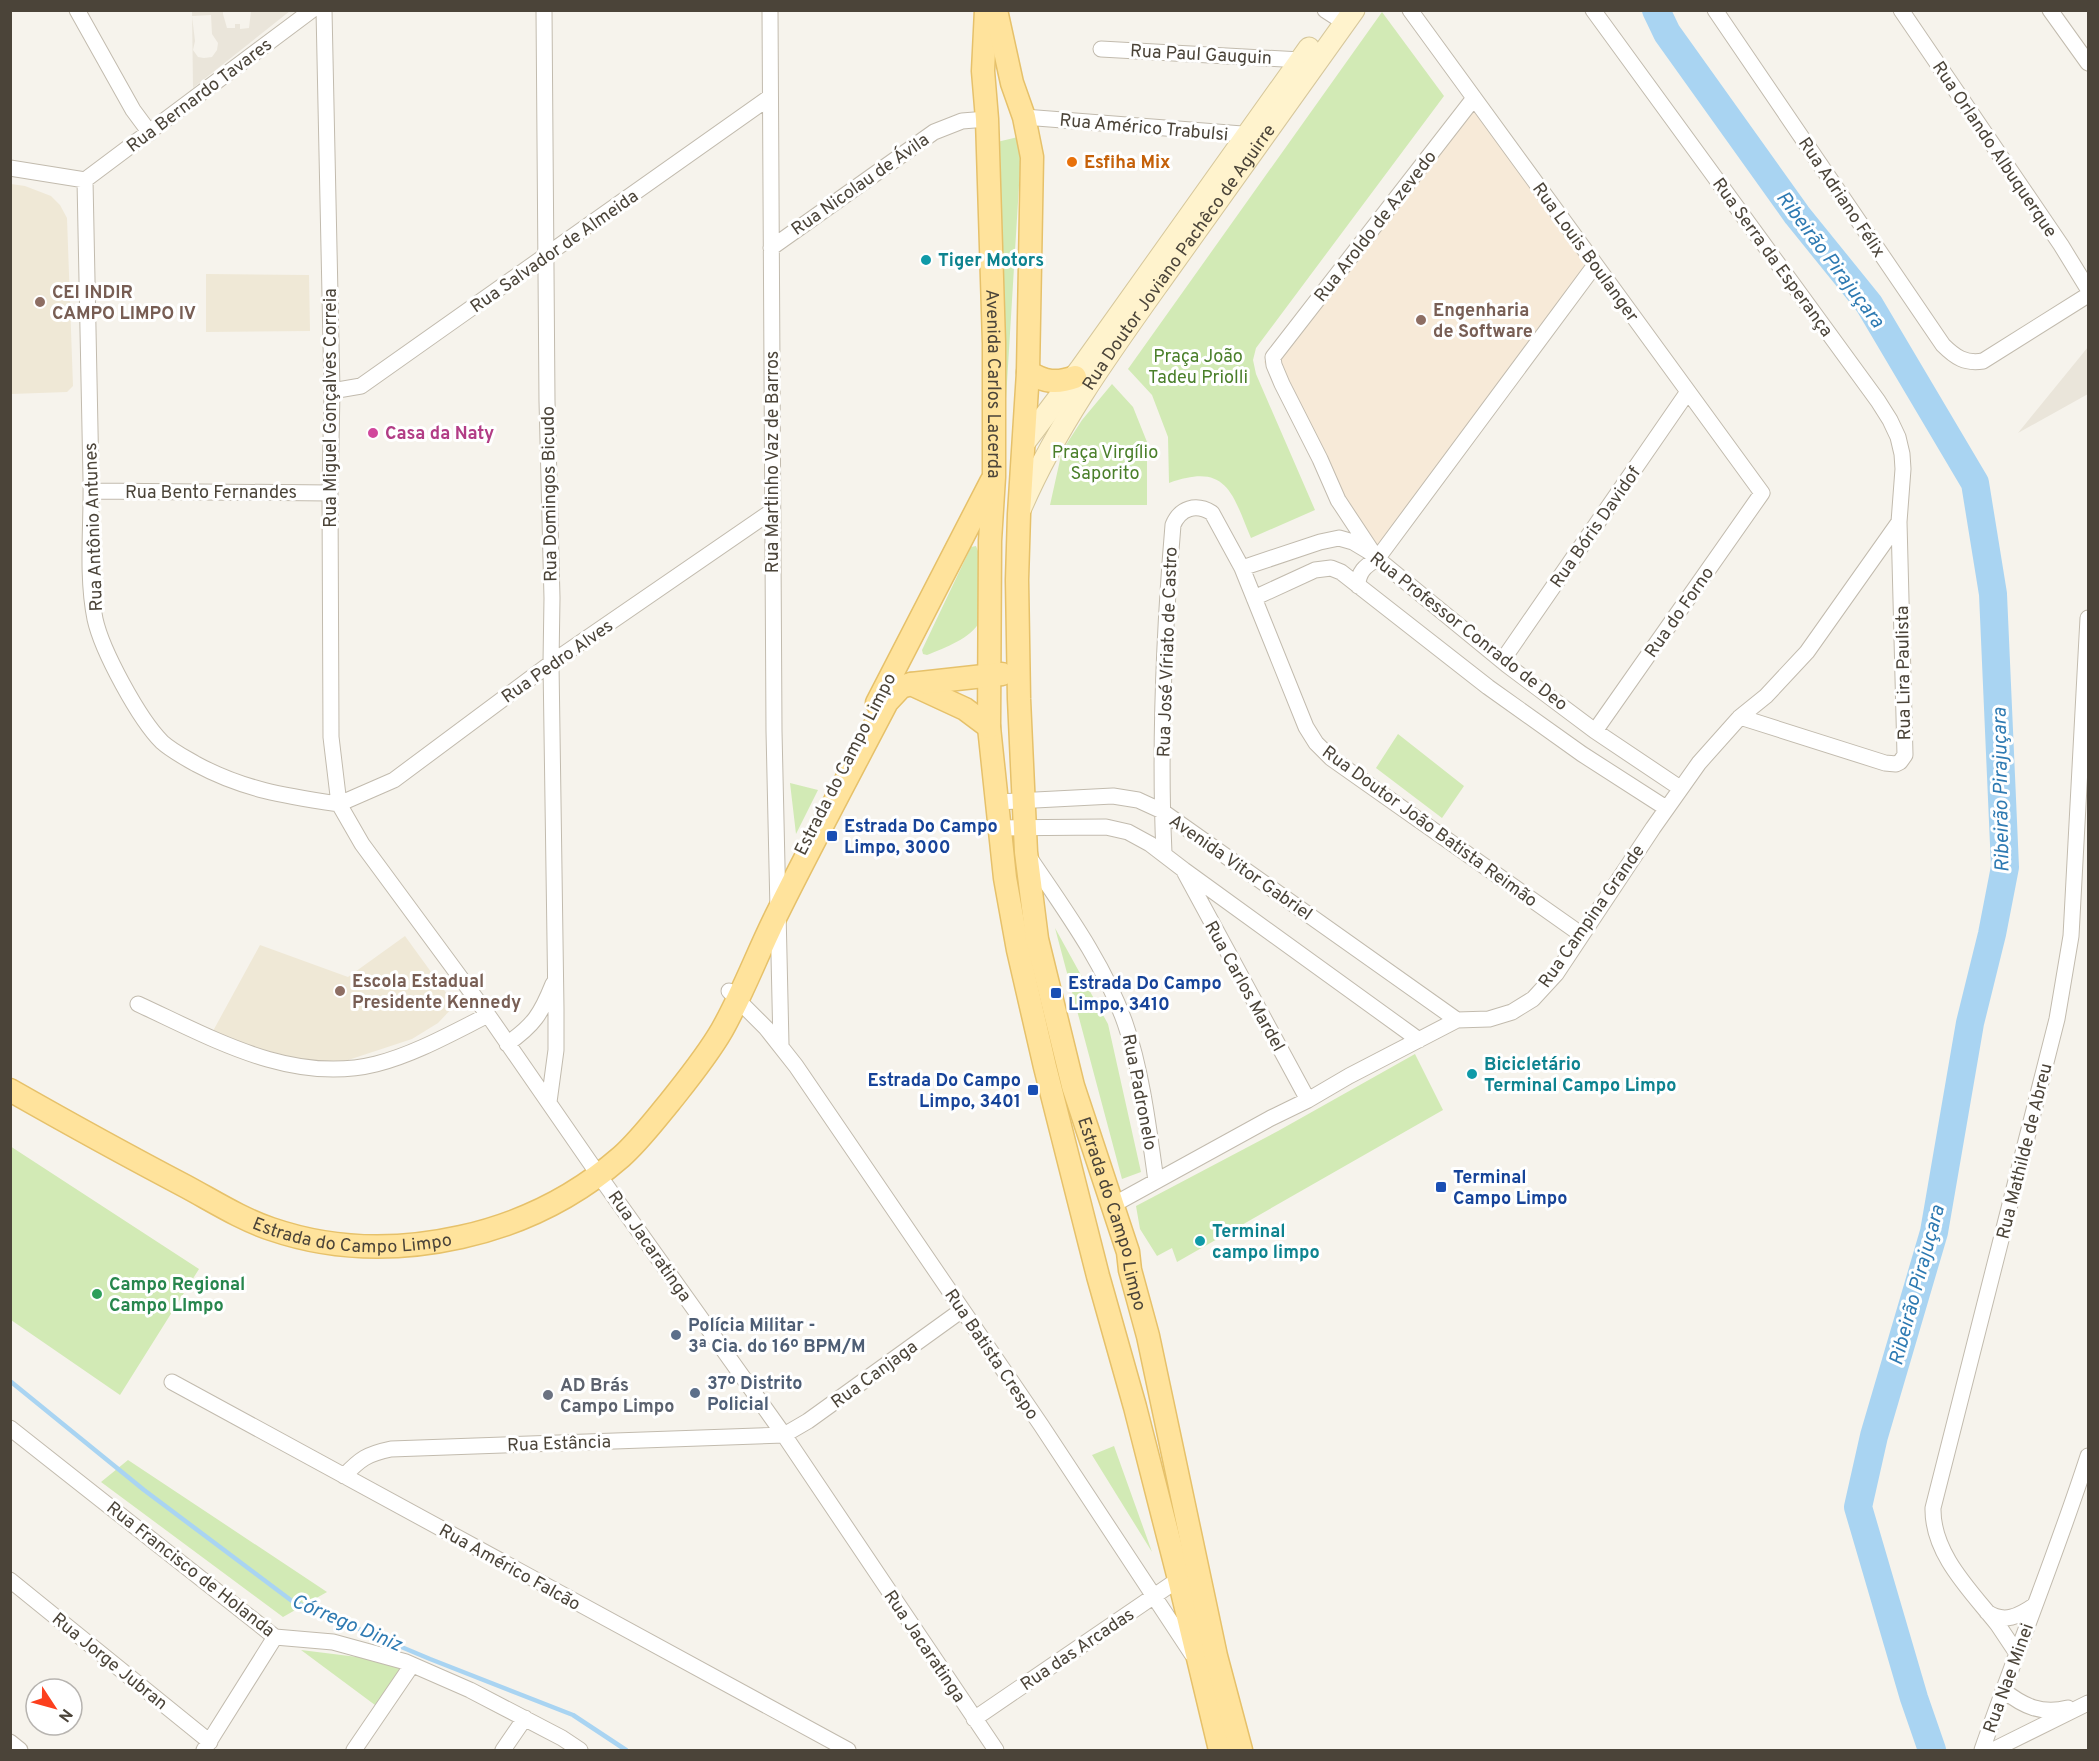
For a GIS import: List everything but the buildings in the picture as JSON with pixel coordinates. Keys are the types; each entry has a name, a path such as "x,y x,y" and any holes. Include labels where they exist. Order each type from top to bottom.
{"main road":[{"name":"Avenida Carlos Lacerda","path":"986,10 983,71 987,115 994,343 994,477 990,541"},
{"name":"Avenida Carlos Lacerda","path":"996,10 1012,83 1022,111 1032,157 1029,372 1018,514"},
{"name":"Rua Doutor Joviano Pachêco de Aguirre","path":"1024,442 1255,135 1301,60 1339,14"},
{"name":"Rua Doutor Joviano Pachêco de Aguirre","path":"1018,514 1048,451 1094,378 1255,135 1339,14"},
{"path":"987,115 1001,99 1012,99 1022,111"},
{"path":"1029,372 1045,381 1056,383 1075,377"},
{"name":"Estrada do Campo Limpo","path":"10,1090 84,1134 229,1210 269,1228 317,1241 354,1246 393,1246 439,1242 489,1231 535,1214 598,1174 622,1156 677,1093 734,995 777,904 957,545 994,477 1024,442"},
{"name":"Estrada do Campo Limpo","path":"1018,514 1018,672 1022,799 1030,895 1037,939 1073,1086 1128,1252 1130,1270 1154,1365 1216,1656 1241,1750"},
{"path":"957,545 990,541 1010,558 1017,579"},
{"name":"Estrada do Campo Limpo","path":"990,541 989,727 1005,879 1018,950 1098,1276 1135,1407 1220,1750"},
{"name":"Estrada do Campo Limpo","path":"777,904 888,702 901,687 1018,672"},
{"path":"911,684 965,709 989,727"},
{"path":"1082,1208 1113,1242 1128,1252"}],"street":[{"path":"77,10 133,110 150,133"},
{"name":"Rua Bernardo Tavares","path":"85,180 312,10"},
{"name":"Rua Miguel Gonçalves Correia","path":"324,10 332,391 331,737 339,804"},
{"name":"Rua Domingos Bicudo","path":"544,10 545,257 552,598 556,1050 549,1102"},
{"name":"Rua Martinho Vaz de Barros","path":"770,10 772,511 777,904"},
{"name":"Rua Louis Boulanger","path":"1410,10 1762,493"},
{"name":"Rua Serra da Esperança","path":"1593,10 1890,420 1898,437 1902,454 1899,522"},
{"name":"Rua Adriano Félix","path":"1715,10 1942,345 1963,360 1973,363 1983,361 2088,295"},
{"name":"Rua Orlando Albuquerque","path":"1901,10 2061,244 2088,289"},
{"path":"2050,10 2088,63"},
{"name":"Rua Paul Gauguin","path":"1101,49 1301,60"},
{"name":"Rua Salvador de Almeida","path":"332,391 361,386 770,98"},
{"name":"Rua Aroldo de Azevedo","path":"1377,559 1338,500 1274,365 1273,357 1474,98"},
{"name":"Rua Américo Trabulsi","path":"1022,111 1255,135"},
{"name":"Rua Nicolau de Ávila","path":"771,248 933,132 987,115"},
{"path":"10,168 85,180"},
{"name":"Rua Antônio Antunes","path":"85,180 91,491 90,577 95,620 110,660 145,722 162,742 175,752 220,777 251,788 339,804"},
{"path":"1358,586 1358,577 1361,572 1377,559 1594,265"},
{"name":"Rua Bóris Davidof","path":"1502,661 1687,393"},
{"name":"Rua Bento Fernandes","path":"91,491 330,493"},
{"name":"Rua do Forno","path":"1596,730 1762,493"},
{"name":"Rua José Víriato de Castro","path":"1164,853 1162,811 1167,596 1173,525 1178,514 1182,510 1199,508 1212,513 1242,567"},
{"name":"Rua Pedro Alves","path":"339,804 394,780 551,663 772,511"},
{"name":"Rua Campina Grande","path":"1111,1206 1457,1020 1489,1019 1512,1012 1533,999 1556,974 1680,788 1717,741 1740,717 1766,696 1807,652 1899,522"},
{"name":"Rua Lira Paulista","path":"1740,717 1885,763 1900,762 1905,754 1899,522"},
{"name":"Rua Professor Conrado de Deo","path":"1242,567 1320,542 1339,538 1353,542 1502,661 1680,788"},
{"name":"Rua Doutor João Batista Reimão","path":"1242,567 1306,727 1316,743 1331,758 1582,935"},
{"name":"Rua Professor Conrado de Deo","path":"1254,598 1315,570 1331,568 1341,572 1488,687 1582,754 1666,808"},
{"name":"Rua Mathilde de Abreu","path":"2016,1652 1959,1576 1943,1550 1934,1528 1933,1508 2057,1019 2071,936 2083,837 2088,618"},
{"name":"Avenida Vitor Gabriel","path":"997,802 1113,796 1138,800 1162,811 1457,1020"},
{"name":"Rua Jacaratinga","path":"339,804 362,844 488,1015 784,1435 996,1750"},
{"name":"Avenida Vitor Gabriel","path":"999,828 1106,827 1128,832 1164,853 1184,870 1419,1040"},
{"name":"Rua Padronelo","path":"1026,852 1097,962 1125,1023 1134,1054 1156,1181"},
{"name":"Rua Carlos Mardel","path":"1184,870 1212,927 1308,1100"},
{"name":"Rua Padronelo","path":"1030,895 1048,898 1065,911"},
{"path":"777,904 781,1045"},
{"name":"Rua Domingos Bicudo","path":"507,1044 534,1023 546,1002 555,978"},
{"name":"Rua Batista Crespo","path":"734,995 781,1045 1200,1665"},
{"path":"138,1004 224,1044 287,1065 331,1070 376,1064 427,1046 488,1015"},
{"name":"Rua Canjaga","path":"784,1435 808,1421 962,1310"},
{"name":"Rua Américo Falcão","path":"172,1382 848,1750"},
{"name":"Rua Francisco de Holanda","path":"10,1428 275,1637 333,1642 412,1665 470,1689 580,1750"},
{"name":"Rua Estância","path":"344,1476 359,1460 372,1453 391,1449 784,1435"},
{"name":"Rua Nae Minei","path":"1982,1750 2016,1652 2066,1524 2088,1456"},
{"name":"Rua das Arcadas","path":"974,1719 1179,1579"},
{"name":"Rua Jorge Jubran","path":"10,1581 207,1746"},
{"name":"Rua Nae Minei","path":"1987,1612 1992,1616 2011,1618 2035,1605"},
{"path":"207,1746 275,1637"},
{"path":"354,1750 412,1665"},
{"path":"2003,1690 2024,1705 2041,1711 2060,1710 2088,1702"},
{"path":"1993,1750 2088,1702"},
{"path":"503,1750 525,1718"},
{"path":"10,1742 20,1750"}],"shaded area":[{"path":"192,11 223,11 227,28 235,28 235,24 240,24 240,29 249,28 251,11 290,11 193,88 192,17 195,41 193,50 198,57 212,57 217,50 218,43 212,34 211,15 192,16"},
{"path":"1474,98 1595,265 1377,559 1264,362"},
{"name":"CEI INDIR CAMPO LIMPO IV","path":"11,184 25,186 51,196 60,205 67,218 73,386 67,392 11,394"},
{"path":"206,274 309,275 310,331 206,332"},
{"path":"2088,347 2088,394 2018,433"},
{"name":"Escola Estadual Presidente Kennedy","path":"405,936 455,1005 438,1023 412,1039 336,1064 262,1052 213,1031 260,945 348,977"}],"green space":[{"name":"Praça João Tadeu Priolli","path":"1382,12 1444,96 1256,348 1253,360 1256,374 1315,510 1251,538 1232,495 1215,479 1204,476 1188,477 1169,483 1168,437 1152,395 1128,369"},
{"path":"1022,136 1006,399 999,405 1002,240 997,142"},
{"name":"Praça Virgílio Saporito","path":"1112,384 1133,407 1147,442 1147,505 1050,505 1062,451 1082,420"},
{"path":"976,546 980,621 971,632 957,642 927,655 923,654 922,650 971,547"},
{"path":"1398,734 1464,786 1442,818 1376,768"},
{"path":"790,783 818,790 796,834"},
{"path":"1055,928 1108,1024 1141,1172 1122,1179"},
{"path":"1415,1054 1443,1110 1177,1262 1172,1248 1157,1256 1140,1229 1136,1206 1278,1131"},
{"name":"Campo Regional Campo LImpo","path":"10,1146 199,1269 120,1395 11,1320"},
{"path":"1114,1446 1152,1552 1092,1455"},
{"path":"128,1460 327,1592 283,1617 101,1482"},
{"path":"301,1650 406,1663 375,1705"}],"waterway":[{"name":"Ribeirão Pirajuçara","path":"1656,10 1667,33 1797,215 1869,304 1975,483 1993,594 2005,867 1992,934 1970,1023 1934,1232 1874,1436 1858,1507 1914,1698 1932,1750"},
{"name":"Córrego Diniz","path":"10,1381 144,1490 292,1601 430,1659 573,1715 626,1750"}],"place":[{"name":"Esfiha Mix","path":"1072,162"},
{"name":"Tiger Motors","path":"926,260"},
{"name":"CEI INDIR CAMPO LIMPO IV","path":"40,302"},
{"name":"Engenharia de Software","path":"1421,320"},
{"name":"Casa da Naty","path":"373,433"},
{"name":"Estrada Do Campo Limpo, 3000","path":"832,836"},
{"name":"Escola Estadual Presidente Kennedy","path":"340,991"},
{"name":"Estrada Do Campo Limpo, 3410","path":"1056,993"},
{"name":"Bicicletário Terminal Campo Limpo","path":"1472,1074"},
{"name":"Estrada Do Campo Limpo, 3401","path":"1033,1090"},
{"name":"Terminal Campo Limpo","path":"1441,1187"},
{"name":"Terminal campo limpo","path":"1200,1241"},
{"name":"Campo Regional Campo LImpo","path":"97,1294"},
{"name":"Polícia Militar - 3ª Cia. do 16º BPM/M","path":"676,1335"},
{"name":"37º Distrito Policial","path":"695,1393"},
{"name":"AD Brás Campo Limpo","path":"548,1395"}]}
